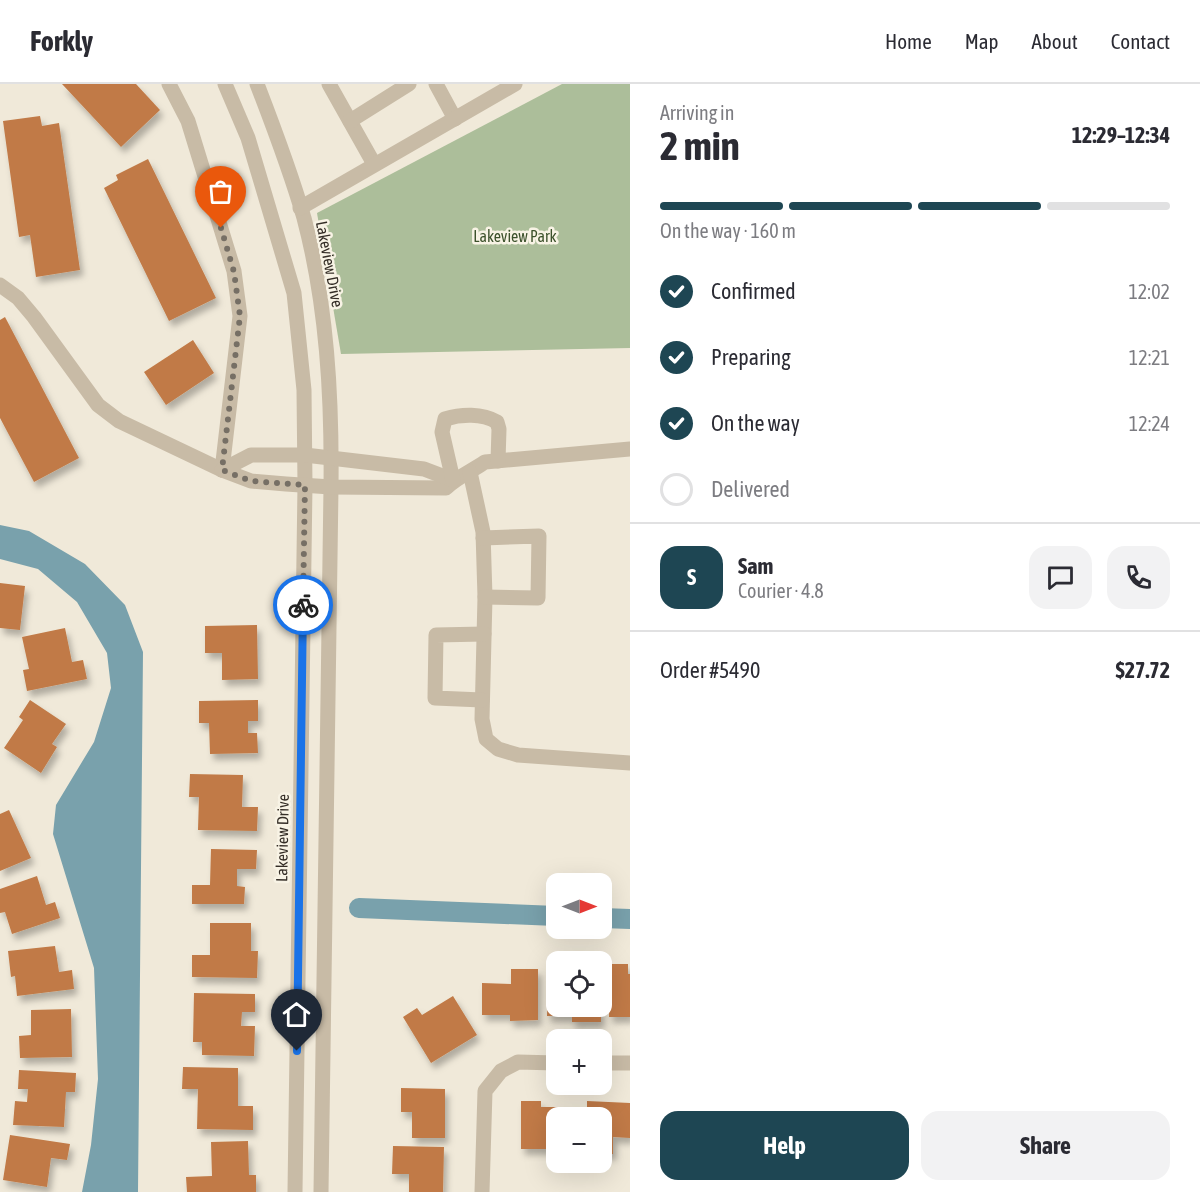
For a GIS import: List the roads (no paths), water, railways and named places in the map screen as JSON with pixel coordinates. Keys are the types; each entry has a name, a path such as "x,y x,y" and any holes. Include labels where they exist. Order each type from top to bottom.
{"street":[{"path":"169,84 188,121 234,272 238,293 240,316 222,470"},
{"name":"Lakeview Drive","path":"225,84 248,138 294,293 304,390 305,485 295,1192"},
{"name":"Lakeview Drive","path":"257,84 300,208 318,289 326,339 331,487 321,1192"},
{"path":"329,84 374,164"},
{"path":"350,121 409,84"},
{"path":"436,84 455,119"},
{"path":"300,208 515,84"},
{"path":"0,285 18,298 34,317 98,405 119,421 222,470 251,481 331,487 446,488 453,480 485,462 630,449"},
{"path":"453,480 441,432 445,420 454,416 487,416 497,422 499,429 498,461"},
{"path":"222,470 251,455 305,455 424,470 453,480"},
{"path":"470,472 483,538 485,597 482,719 486,739 498,749 518,755 630,763"},
{"path":"483,538 539,536 538,598 485,597"},
{"path":"482,700 435,698 436,635 484,634"},
{"path":"482,1192 485,1091 501,1071 518,1062 546,1062"},
{"path":"612,1063 630,1063"}],"water":[{"path":"0,525 29,531 85,564 125,605 143,652 138,1192 82,1192 91,1145 98,1079 94,968 53,834 56,805 94,742 111,688 107,653 77,602 38,569 0,559"}],"waterway":[{"path":"359,908 546,916"},
{"path":"612,918 630,919"}],"park label":[{"name":"Lakeview Park","path":"515,236"}]}
